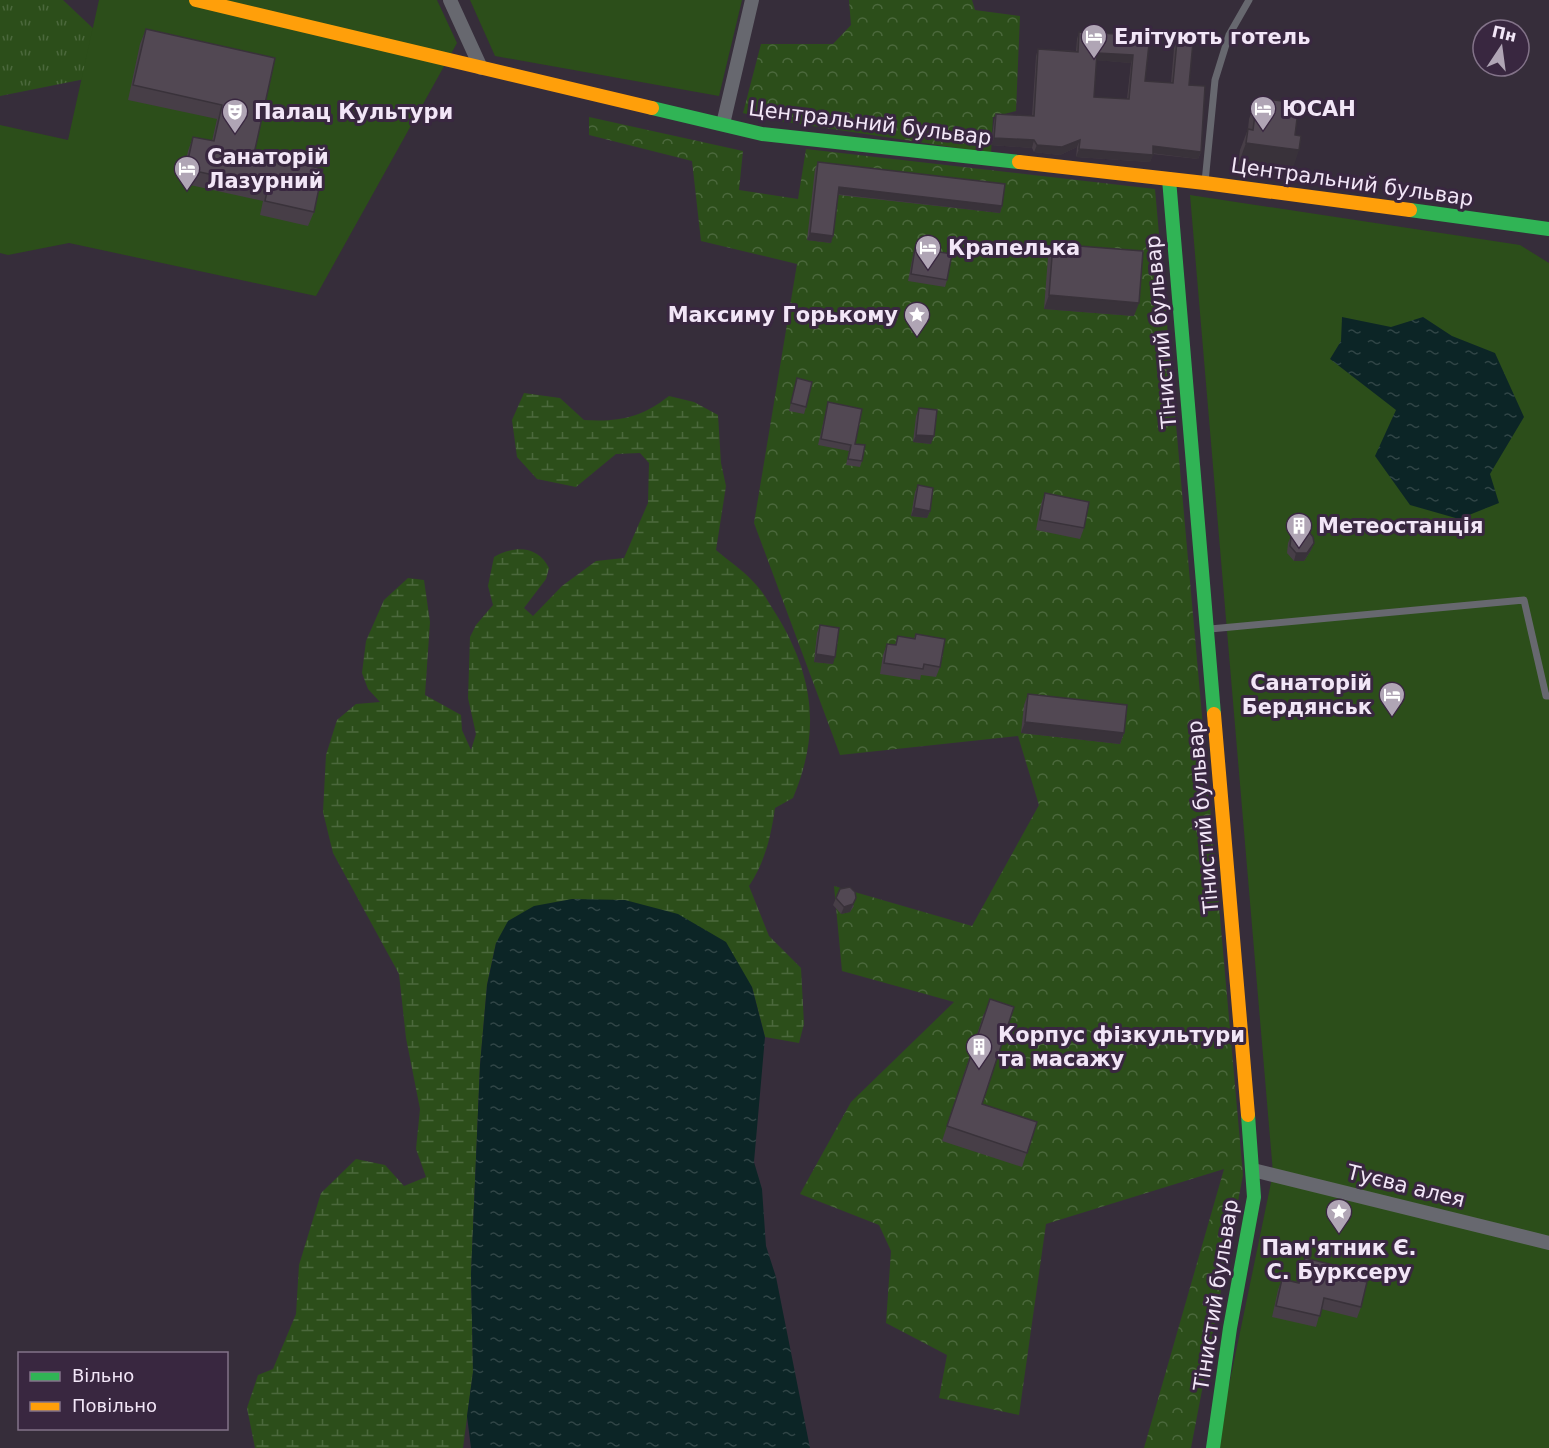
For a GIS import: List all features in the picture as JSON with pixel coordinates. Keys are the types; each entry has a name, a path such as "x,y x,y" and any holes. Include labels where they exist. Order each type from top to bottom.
{"street":[{"name":"Центральний бульвар","path":"196,0 762,134 1205,183 1549,229"},
{"path":"450,0 482,68"},
{"path":"723,124 752,0"},
{"name":"Тінистий бульвар","path":"1169,179 1254,1197 1230,1328 1213,1448"},
{"name":"Туєва алея","path":"1253,1170 1549,1243"}],"lane":[{"path":"1205,183 1215,80 1229,35 1249,0"},
{"path":"1208,629 1524,600 1546,696 1549,696"}],"green space":[{"path":"0,0 63,0 99,34 90,78 0,96"},
{"name":"Санаторій Лазурний","path":"99,0 437,0 457,43 316,296 69,243 8,255 0,253 0,125 68,140"},
{"path":"470,0 742,0 719,96 495,56"},
{"path":"849,0 972,0 975,10 1020,16 1016,111 993,117 991,153 766,119 743,113 761,44 833,44 851,25"},
{"path":"589,117 743,151 739,190 798,199 806,149 1155,189 1243,1175 1191,1448 1144,1448 1224,1169 1046,1224 1019,1415 939,1398 947,1355 886,1323 891,1251 879,1225 800,1194 851,1102 954,1002 842,971 834,886 972,926 1039,805 1018,736 840,755 754,523 797,264 701,241 692,161 589,135"},
{"name":"Санаторій Бердянськ","path":"1190,195 1520,245 1549,263 1549,1448 1216,1448 1273,1173"},
{"path":"524,393 560,398 584,420 629,417 649,409 669,396 694,402 718,415 721,463 726,486 716,550 754,582 776,614 799,659 809,704 808,750 802,773 793,798 775,808 766,848 749,886 769,936 801,968 804,1024 799,1043 765,1037 752,987 496,943 487,985 480,1065 471,1274 473,1372 463,1448 255,1448 247,1408 258,1375 273,1369 296,1314 299,1265 321,1193 356,1159 385,1165 404,1186 426,1177 416,1149 420,1109 406,1038 399,974 333,853 323,812 326,755 337,720 356,704 380,702 368,689 362,673 366,641 384,600 408,578 424,580 430,622 425,695 461,715 462,730 471,750 476,734 468,698 470,637 476,625 493,605 488,586 494,557 518,549 525,550 539,555 549,568 546,579 524,608 533,616 562,586 596,561 624,558 648,503 649,463 640,453 616,454 576,487 537,479 517,457 512,420"}],"water":[{"path":"1342,317 1391,327 1423,317 1452,336 1495,353 1524,417 1490,474 1499,503 1459,519 1410,505 1375,456 1396,410 1330,359 1341,341"},
{"path":"572,899 625,900 678,914 726,942 752,987 765,1037 754,1162 762,1189 766,1246 776,1277 810,1448 471,1448 467,1416 473,1372 471,1274 480,1065 487,985 496,943 508,921 534,906"}],"building":[{"name":"Палац Культури","path":"146,29 275,58 254,154 323,169 314,212 265,201 268,187 186,169 193,137 214,141 222,105 133,85"},
{"path":"1079,32 1117,34 1117,41 1149,44 1145,81 1173,83 1177,41 1193,42 1189,85 1205,86 1201,152 1153,146 1153,155 1079,149 1080,140 1062,147 1037,145 1034,140 994,138 996,114 1034,116 1038,49 1078,52","holes":["1097,53 1133,55 1129,99 1094,97"]},
{"path":"1257,98 1299,103 1295,135 1301,136 1299,150 1246,143 1248,129 1253,130"},
{"path":"818,162 1005,184 1002,206 839,187 833,236 810,233"},
{"path":"1053,244 1143,251 1139,303 1049,295"},
{"path":"915,248 952,254 947,280 911,274"},
{"path":"797,378 812,382 806,407 791,403"},
{"path":"828,402 862,409 855,444 865,445 862,461 848,459 851,445 821,439"},
{"path":"919,408 937,410 934,436 916,435"},
{"path":"918,485 933,488 930,511 914,508"},
{"path":"1045,493 1089,502 1084,528 1040,520"},
{"path":"1299,530 1309,532 1313,537 1314,543 1307,553 1296,553 1290,546 1291,536"},
{"path":"820,625 839,628 835,657 816,654"},
{"path":"916,634 945,639 940,667 924,664 923,669 884,663 887,644 896,645 898,636 915,639"},
{"path":"1028,694 1127,705 1124,733 1025,722"},
{"path":"850,887 855,892 856,898 853,904 844,907 836,898 840,889"},
{"name":"Корпус фізкультури та масажу","path":"990,999 1014,1007 982,1104 1037,1122 1027,1153 947,1126"},
{"path":"1305,1258 1334,1265 1332,1274 1367,1282 1361,1307 1324,1298 1320,1316 1276,1306 1282,1279 1299,1283"}],"traffic: fast":[{"path":"652,108 762,134 1019,162"},
{"path":"1169,179 1214,714"},
{"path":"1410,210 1549,229"},
{"path":"1213,1448 1230,1328 1254,1197 1248,1115"}],"traffic: slow":[{"path":"196,0 652,108"},
{"path":"1019,162 1205,183 1410,210"},
{"path":"1214,714 1248,1115"}],"place":[{"name":"Елітують готель","path":"1094,60"},
{"name":"ЮСАН","path":"1263,132"},
{"name":"Палац Культури","path":"235,135"},
{"name":"Санаторій Лазурний","path":"187,192"},
{"name":"Крапелька","path":"928,271"},
{"name":"Максиму Горькому","path":"917,338"},
{"name":"Метеостанція","path":"1299,549"},
{"name":"Санаторій Бердянськ","path":"1392,718"},
{"name":"Корпус фізкультури та масажу","path":"979,1070"},
{"name":"Пам'ятник Є. С. Бурксеру","path":"1339,1235"}]}
